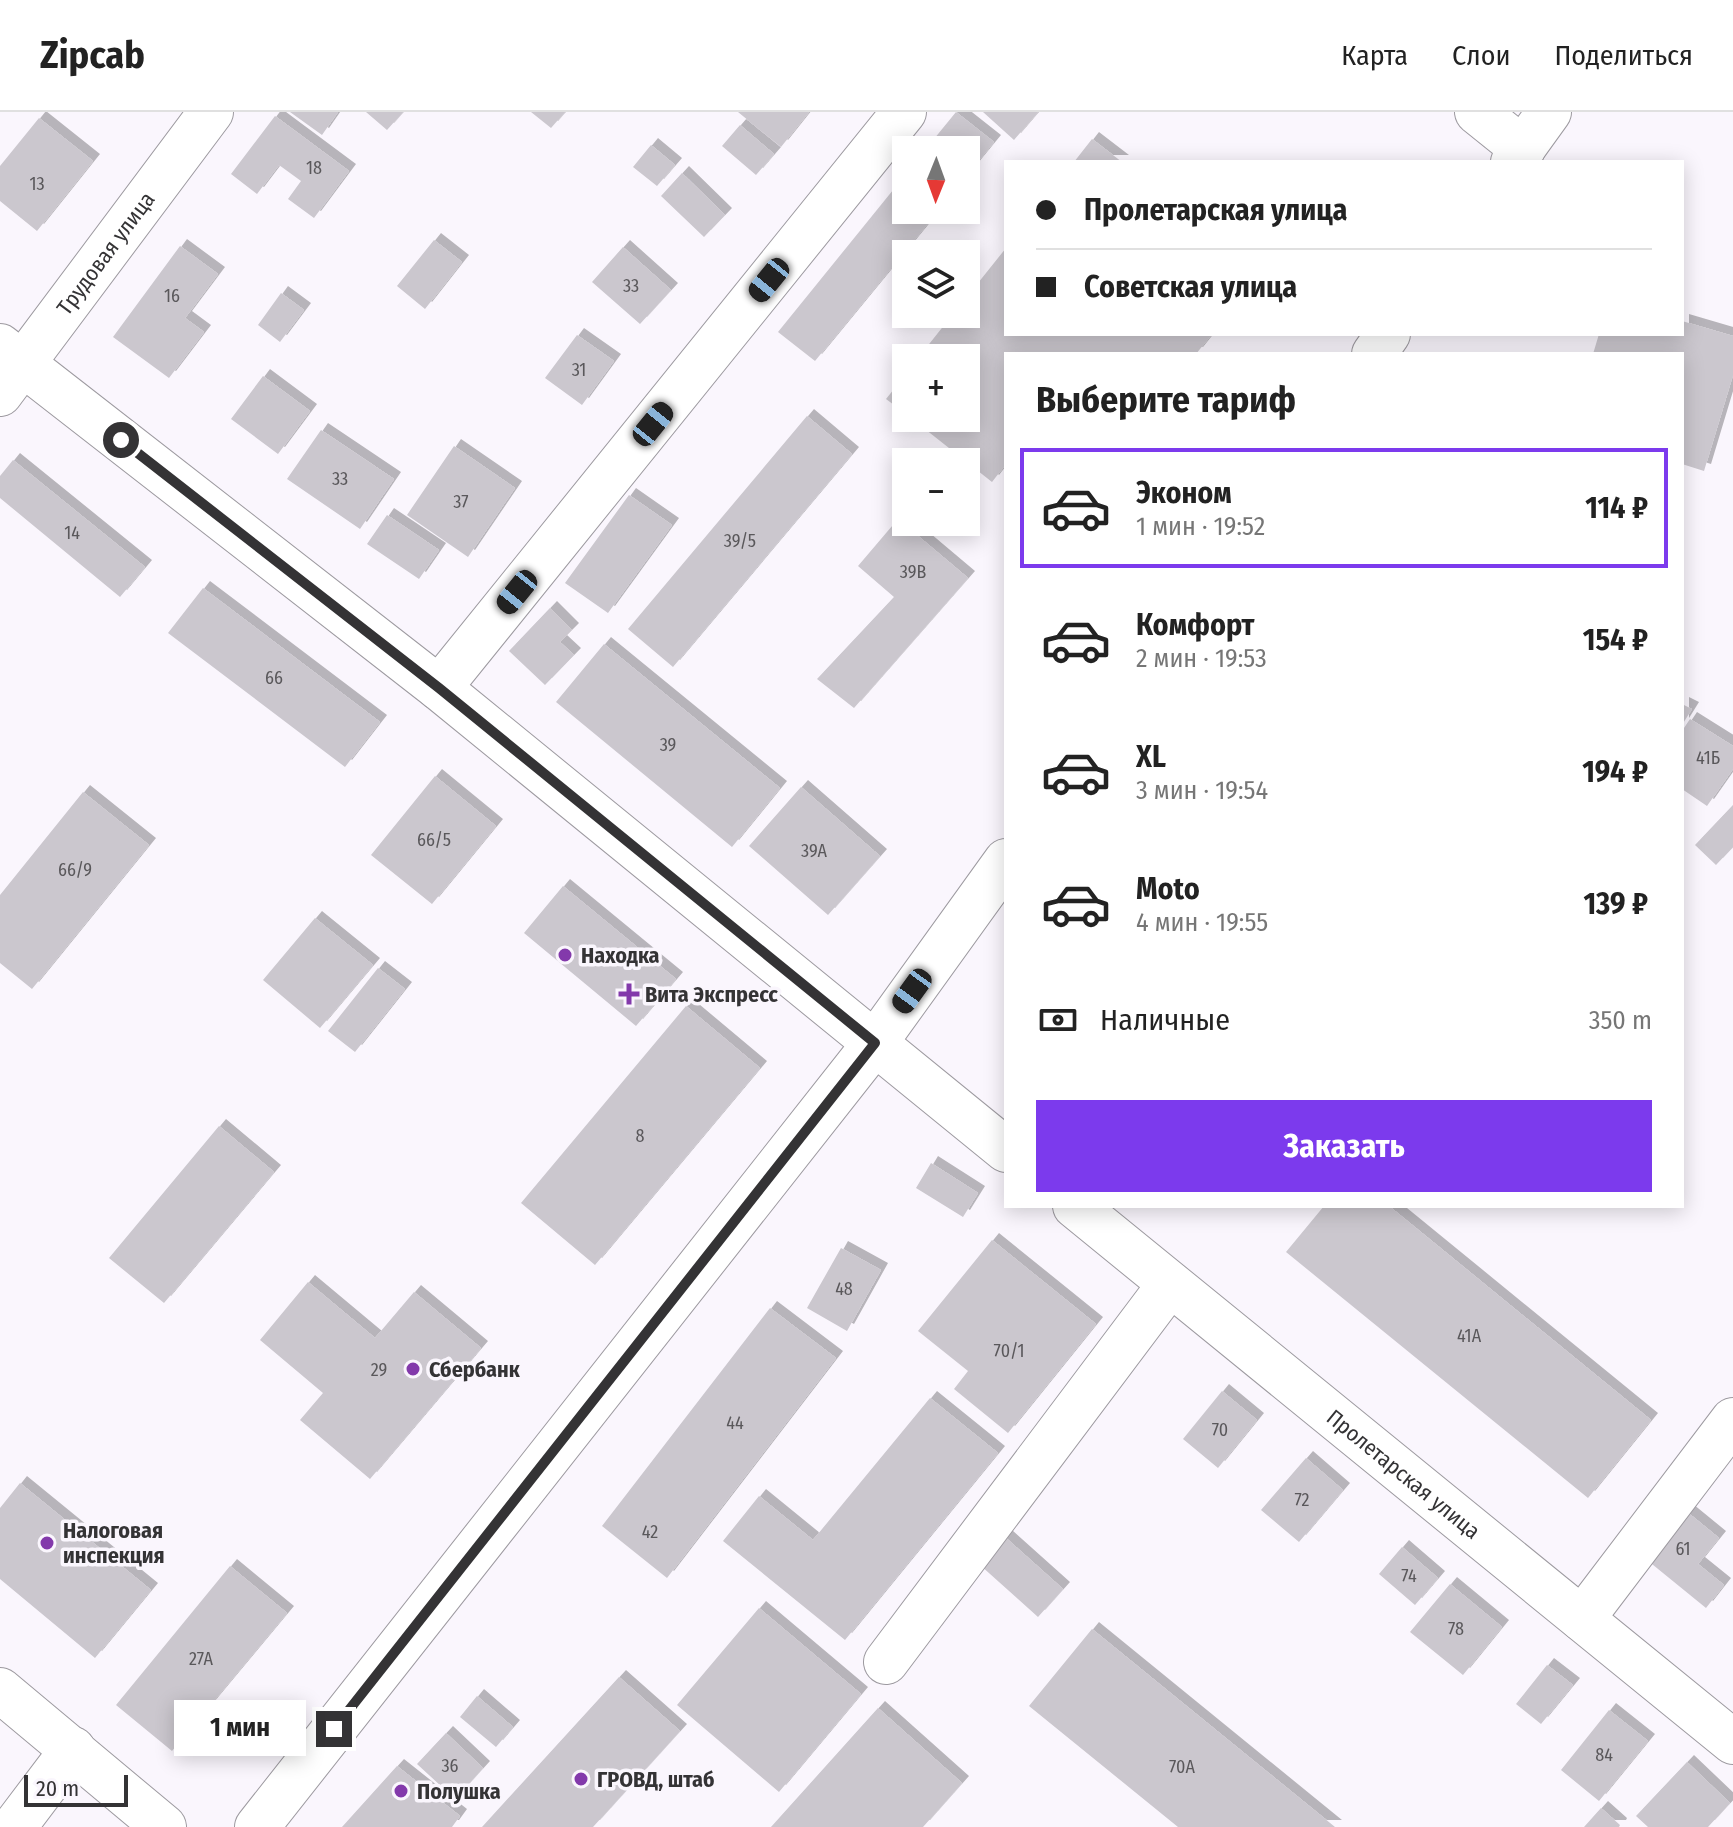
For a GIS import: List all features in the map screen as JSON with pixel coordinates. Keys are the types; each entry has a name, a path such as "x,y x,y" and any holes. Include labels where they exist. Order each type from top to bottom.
{"street":[{"name":"Трудовая улица","path":"8,368 211,112"},
{"path":"439,688 904,112"},
{"path":"1477,112 1518,155 1549,112"},
{"path":"8,368 439,688 1004,1148"},
{"path":"257,1827 875,1043 1004,864"},
{"name":"Пролетарская улица","path":"1077,1208 1733,1742"},
{"path":"886,1662 1170,1284"},
{"path":"1582,1619 1733,1420"},
{"path":"0,1690 164,1827"},
{"path":"14,1827 73,1749"}],"building":[{"path":"290,112 338,112 322,135"},
{"path":"366,112 403,112 387,130"},
{"path":"531,112 565,112 551,128"},
{"path":"738,112 809,112 781,147"},
{"path":"956,112 994,142 980,159 980,136 936,136"},
{"path":"983,112 1038,112 1014,140"},
{"path":"275,116 349,171 314,218 288,199 301,181 279,165 257,194 231,174"},
{"path":"39,118 93,161 37,231 0,201 0,166"},
{"path":"740,125 774,154 756,175 722,146"},
{"path":"1092,139 1119,160 1076,160"},
{"path":"651,145 675,165 657,186 633,167"},
{"path":"682,173 725,215 704,237 661,196"},
{"path":"892,191 892,224 928,224 914,240 892,240 892,267 815,361 778,332"},
{"path":"434,240 462,262 425,309 397,286"},
{"path":"180,246 218,274 185,318 204,332 169,378 113,337"},
{"path":"623,247 671,290 640,324 592,282"},
{"path":"1004,250 1004,336 1210,336 1198,352 1004,352 1004,467 992,482 980,473 980,448 949,448 929,432 980,432 980,344 929,344 942,328 980,328 980,280"},
{"path":"281,293 304,310 280,342 258,325"},
{"path":"1684,322 1733,336 1733,375 1704,471 1684,465 1684,352 1594,352 1598,336 1684,336"},
{"path":"577,335 614,361 582,405 545,378"},
{"path":"263,376 310,411 278,454 231,419"},
{"path":"807,416 852,454 673,667 628,629"},
{"path":"321,430 394,479 360,529 287,479"},
{"path":"454,446 515,488 468,557 407,515"},
{"path":"13,460 145,567 120,597 0,498 0,476"},
{"path":"629,495 672,525 608,613 565,583"},
{"path":"387,515 439,550 419,579 367,544"},
{"path":"892,526 892,536 918,536 968,578 854,708 817,679 894,597 858,566"},
{"path":"203,588 380,722 345,767 168,633"},
{"path":"550,608 572,630 560,642 574,655 545,685 509,651"},
{"path":"604,644 780,788 732,847 556,702"},
{"path":"1684,705 1692,709 1684,722"},
{"path":"1690,719 1733,746 1733,769 1707,806 1684,790 1684,728"},
{"path":"435,776 496,826 432,904 371,855"},
{"path":"801,787 880,856 828,915 749,846"},
{"path":"83,792 149,845 32,989 0,963 0,895"},
{"path":"1733,805 1733,847 1716,865 1695,845"},
{"path":"563,886 676,979 636,1026 524,933"},
{"path":"315,918 373,965 320,1028 263,980"},
{"path":"378,968 405,989 355,1052 328,1031"},
{"path":"686,1006 760,1068 595,1265 521,1203"},
{"path":"219,1126 274,1172 164,1303 109,1258"},
{"path":"931,1163 978,1193 963,1217 916,1188"},
{"path":"1322,1208 1391,1208 1651,1420 1588,1498 1286,1252"},
{"path":"992,1240 1096,1324 1008,1433 954,1389 968,1371 918,1331"},
{"path":"841,1248 881,1270 847,1331 807,1308"},
{"path":"308,1282 375,1338 414,1292 481,1348 370,1479 300,1420 323,1393 260,1340"},
{"path":"770,1308 836,1358 667,1578 602,1526"},
{"path":"1222,1391 1257,1420 1218,1468 1183,1439"},
{"path":"930,1398 998,1453 845,1640 723,1541 759,1496 813,1540"},
{"path":"1306,1458 1343,1490 1299,1542 1261,1510"},
{"name":"Налоговая инспекция","path":"20,1483 151,1590 95,1658 0,1579 0,1508"},
{"path":"1686,1511 1719,1538 1698,1564 1724,1585 1706,1608 1647,1560"},
{"path":"1005,1537 1063,1589 1038,1617 980,1565"},
{"path":"1402,1547 1438,1578 1415,1605 1379,1574"},
{"path":"230,1566 287,1613 172,1751 116,1705"},
{"path":"1450,1584 1502,1627 1463,1675 1410,1632"},
{"path":"759,1608 861,1694 779,1792 677,1705"},
{"path":"1092,1629 1335,1827 1178,1827 1029,1706"},
{"path":"1547,1665 1573,1685 1541,1724 1516,1704"},
{"name":"ГРОВД, штаб","path":"619,1677 680,1731 593,1827 482,1827"},
{"path":"477,1696 513,1727 496,1747 460,1717"},
{"path":"878,1708 962,1783 923,1827 771,1827"},
{"path":"1609,1710 1648,1741 1599,1801 1561,1770"},
{"path":"446,1733 483,1768 455,1799 417,1764"},
{"path":"1687,1762 1730,1803 1708,1827 1648,1827 1636,1816"},
{"name":"Полушка","path":"397,1766 460,1816 452,1827 342,1827"},
{"path":"1601,1808 1620,1825 1619,1827 1584,1827"}],"place":[{"name":"Находка","path":"565,955"},
{"name":"Вита Экспресс","path":"629,994"},
{"name":"Сбербанк","path":"413,1369"},
{"name":"Налоговая инспекция","path":"47,1543"},
{"name":"ГРОВД, штаб","path":"581,1779"},
{"name":"Полушка","path":"401,1791"}],"route":[{"path":"121,440 439,688 875,1043 334,1729"}]}
